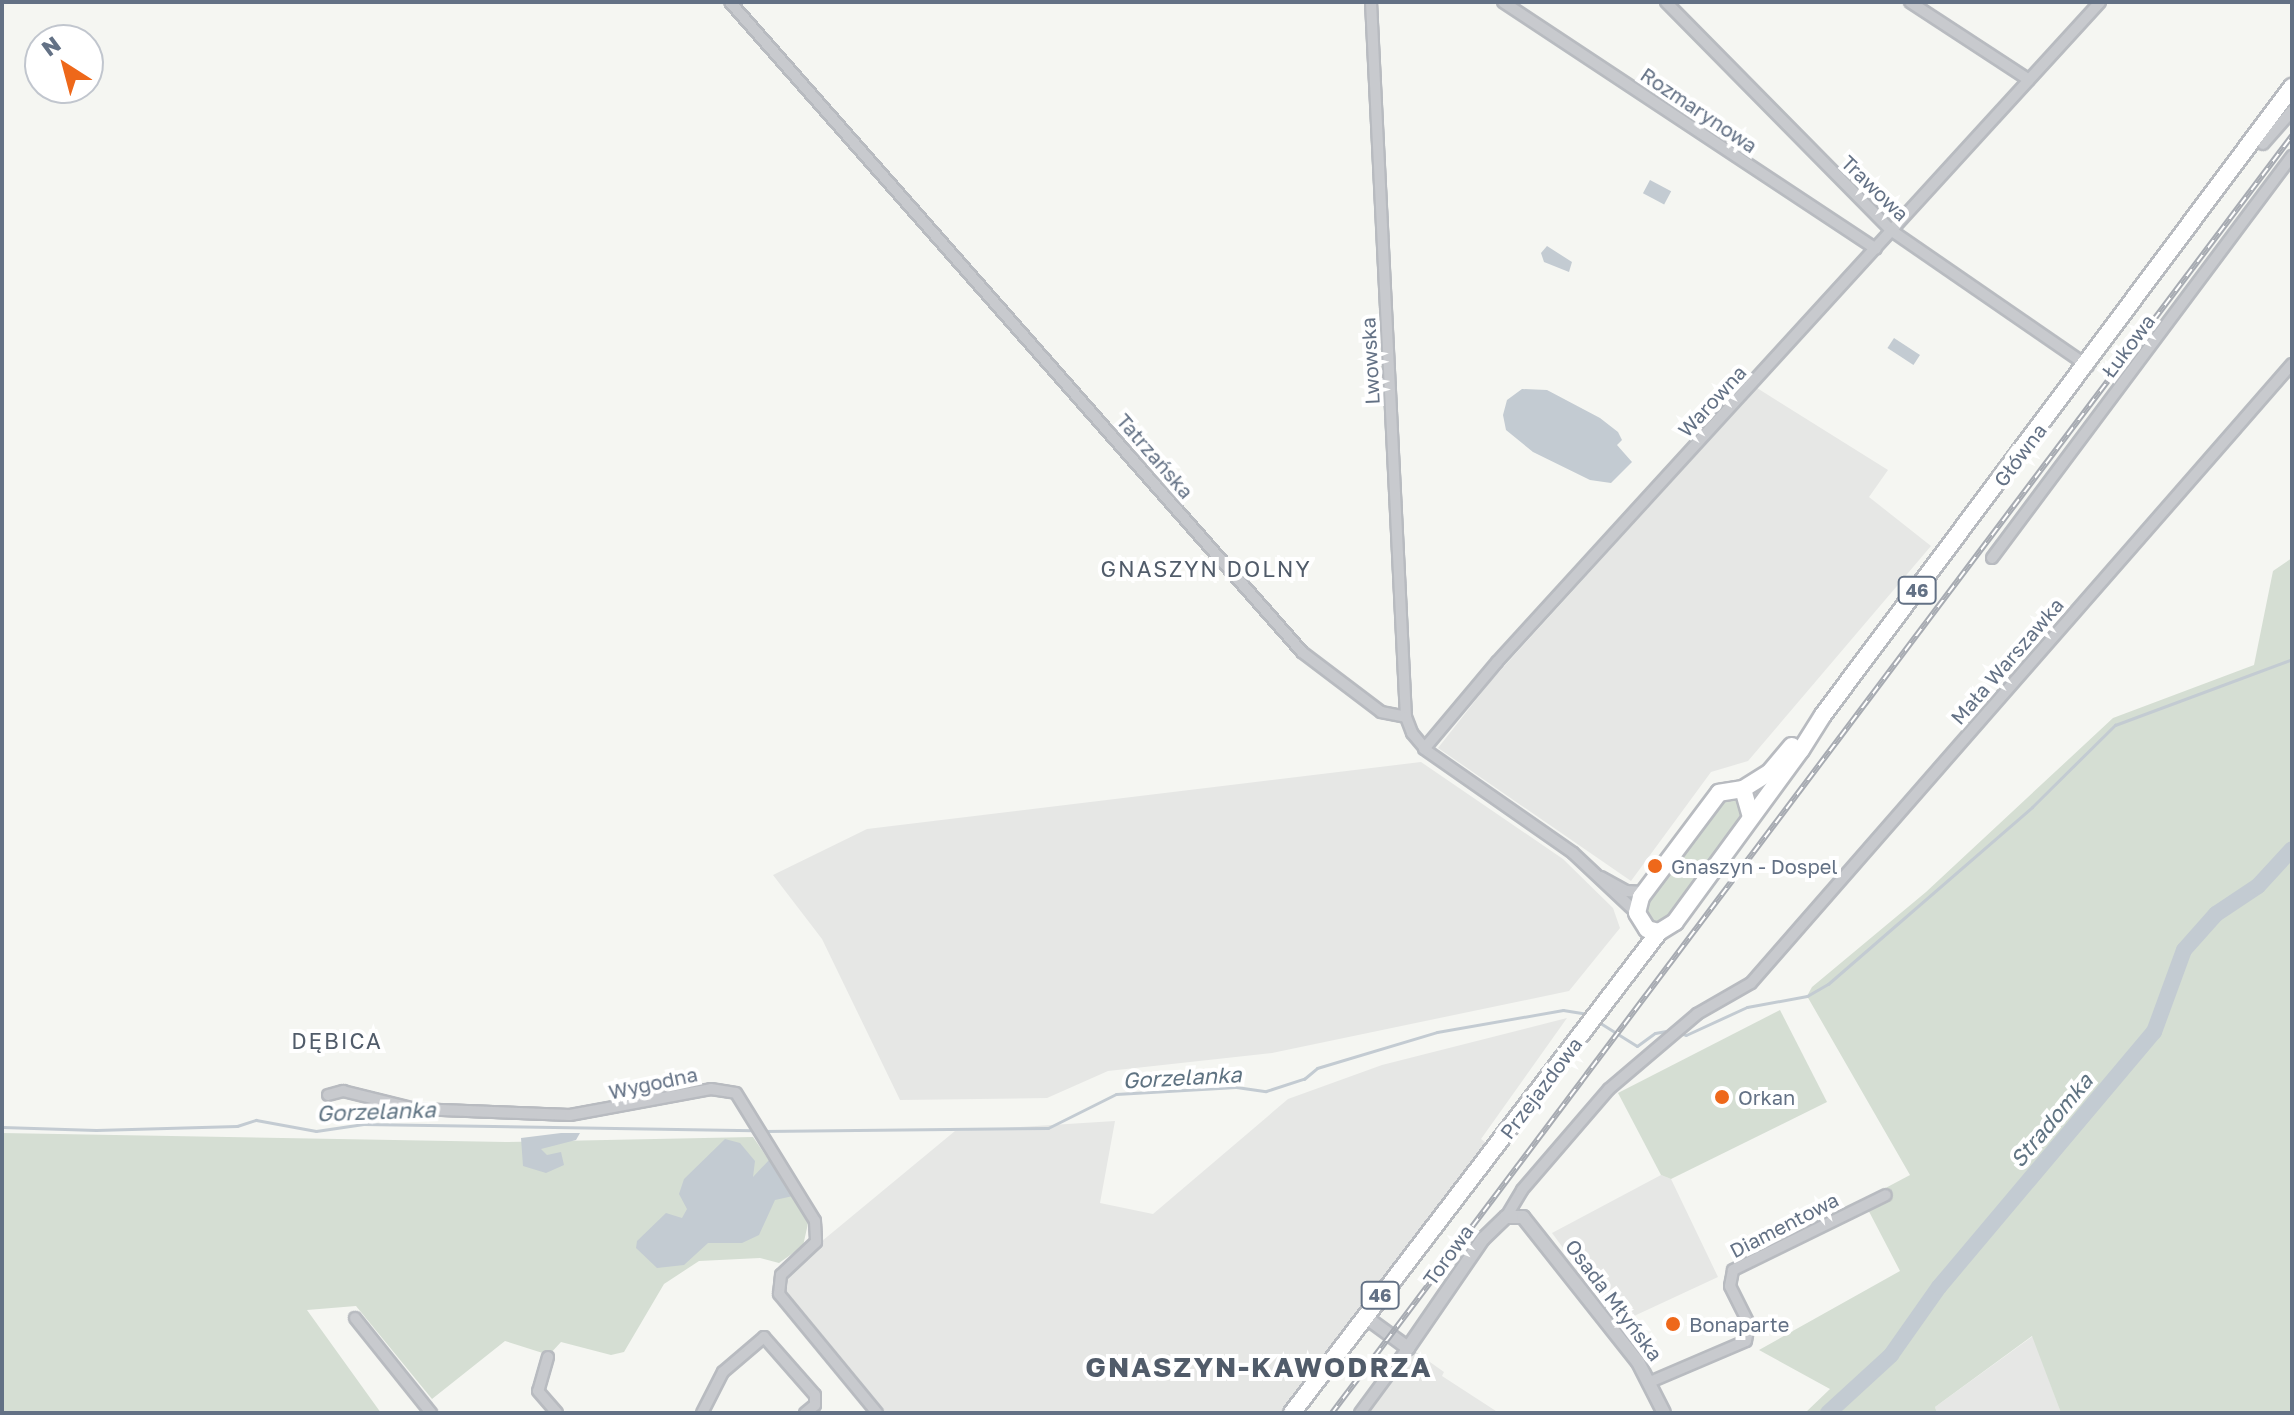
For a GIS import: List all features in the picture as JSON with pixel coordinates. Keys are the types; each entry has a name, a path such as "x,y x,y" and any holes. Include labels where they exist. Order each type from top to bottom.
{"main road":[{"name":"Główna","path":"1751,817 1823,715 2088,366 2292,87"},
{"name":"Główna","path":"2216,194 2263,144 2292,103"},
{"name":"Główna","path":"1743,789 1770,772 1823,715"},
{"path":"1743,789 1751,817"},
{"name":"46","path":"1743,789 1719,793 1646,891 1646,924 1675,922 1751,817"},
{"name":"Przejazdowa","path":"1292,1413 1608,999 1646,924"},
{"name":"Przejazdowa","path":"1301,1413 1471,1180"}],"street":[{"name":"Tatrzańska","path":"730,2 1302,652 1381,712 1406,717"},
{"name":"Lwowska","path":"1371,2 1406,717"},
{"name":"Rozmarynowa","path":"1503,2 1876,249"},
{"name":"Trawowa","path":"1666,2 1892,231 2088,366"},
{"path":"1910,2 2029,80"},
{"name":"Warowna","path":"1424,749 1497,662 2100,2"},
{"name":"Główna","path":"2263,144 2292,111"},
{"name":"Łukowa","path":"1992,558 2292,156"},
{"name":"Mała Warszawka","path":"1506,1217 1522,1190 1609,1089 1685,1024 1751,983 2292,364"},
{"path":"1406,717 1424,749 1599,876 1626,891 1646,891"},
{"path":"1599,876 1646,924"},
{"name":"Wygodna","path":"328,1095 343,1091 416,1109 570,1115 711,1089 736,1093 815,1221 816,1242 781,1275 779,1294 877,1413"},
{"name":"Diamentowa","path":"1650,1382 1746,1341 1749,1324 1730,1286 1733,1270 1886,1195"},
{"name":"Osada Młyńska","path":"1506,1217 1523,1217 1650,1382 1664,1413"},
{"name":"Torowa","path":"1360,1413 1456,1275 1506,1217"},
{"path":"355,1318 431,1413"},
{"path":"1371,1321 1408,1348"},
{"path":"702,1413 730,1363 764,1337 815,1395 815,1405 805,1413"},
{"path":"548,1357 538,1391 557,1413"}],"shaded area":[{"path":"1650,180 1671,191 1664,205 1643,193"},
{"path":"1547,246 1572,262 1569,272 1544,262 1541,253"},
{"path":"1894,338 1920,355 1913,365 1887,348"},
{"path":"1757,388 1888,470 1869,497 1931,546 1748,761 1711,772 1631,881 1438,748 1490,682"},
{"path":"1522,389 1547,390 1600,418 1618,432 1622,440 1617,445 1632,462 1611,483 1590,480 1533,452 1506,430 1503,415 1507,400"},
{"path":"2292,558 2292,1413 2061,1413 2032,1336 1935,1407 1937,1413 1805,1413 1830,1389 1759,1350 1900,1271 1863,1200 1910,1175 1807,996 1812,987 1926,892 2113,718 2254,665 2273,571"},
{"path":"1421,762 1563,859 1613,908 1620,928 1569,991 1272,1053 1108,1071 1047,1098 900,1100 822,939 773,875 867,829"},
{"path":"1741,795 1746,811 1673,918 1654,926 1646,918 1649,899 1717,803"},
{"name":"Orkan","path":"1780,1010 1827,1102 1671,1179 1661,1175 1618,1093"},
{"path":"1567,1018 1481,1139 1495,1149 1301,1413 877,1413 779,1294 781,1275 955,1131 1115,1121 1100,1203 1153,1214 1288,1099 1382,1065"},
{"path":"2,1133 506,1142 753,1137 809,1219 803,1246 779,1263 760,1258 699,1261 664,1284 624,1352 611,1355 561,1342 549,1355 505,1341 432,1399 356,1306 307,1310 381,1413 2,1413"},
{"path":"580,1133 576,1140 541,1149 547,1155 561,1152 564,1165 546,1173 523,1166 521,1138"},
{"path":"725,1139 740,1143 755,1161 753,1177 770,1159 793,1196 775,1200 759,1235 742,1243 708,1243 684,1265 657,1268 636,1248 637,1241 666,1213 682,1218 687,1209 679,1194 684,1179"},
{"path":"1661,1175 1671,1179 1718,1277 1619,1323 1552,1233"},
{"path":"2033,1336 2061,1413 1937,1413 1935,1407"},
{"path":"1413,1350 1444,1372 1442,1376 1499,1413 1368,1413"}],"waterway":[{"path":"1679,1033 1686,1035 1747,1007 1807,996 1828,984 2032,807 2115,725 2292,659"},
{"name":"Stradomka","path":"1828,1413 1891,1355 1939,1287 2154,1032 2184,950 2216,914 2258,886 2292,849"},
{"name":"Gorzelanka","path":"764,1131 1048,1128 1116,1094 1236,1087 1266,1091 1304,1079 1317,1068 1437,1032 1563,1010 1588,1014"},
{"path":"1597,1021 1637,1046 1655,1033 1672,1030"},
{"name":"Gorzelanka","path":"2,1127 96,1130 237,1126 256,1120 316,1131 363,1124 753,1130"}],"railway":[{"path":"1332,1413 2292,136"}],"place":[{"name":"Gnaszyn - Dospel","path":"1655,866"},
{"name":"Orkan","path":"1722,1097"},
{"name":"Bonaparte","path":"1673,1324"}],"district":[{"name":"GNASZYN DOLNY","path":"1206,569"},
{"name":"DĘBICA","path":"337,1041"},
{"name":"GNASZYN-KAWODRZA","path":"1259,1367"}]}
